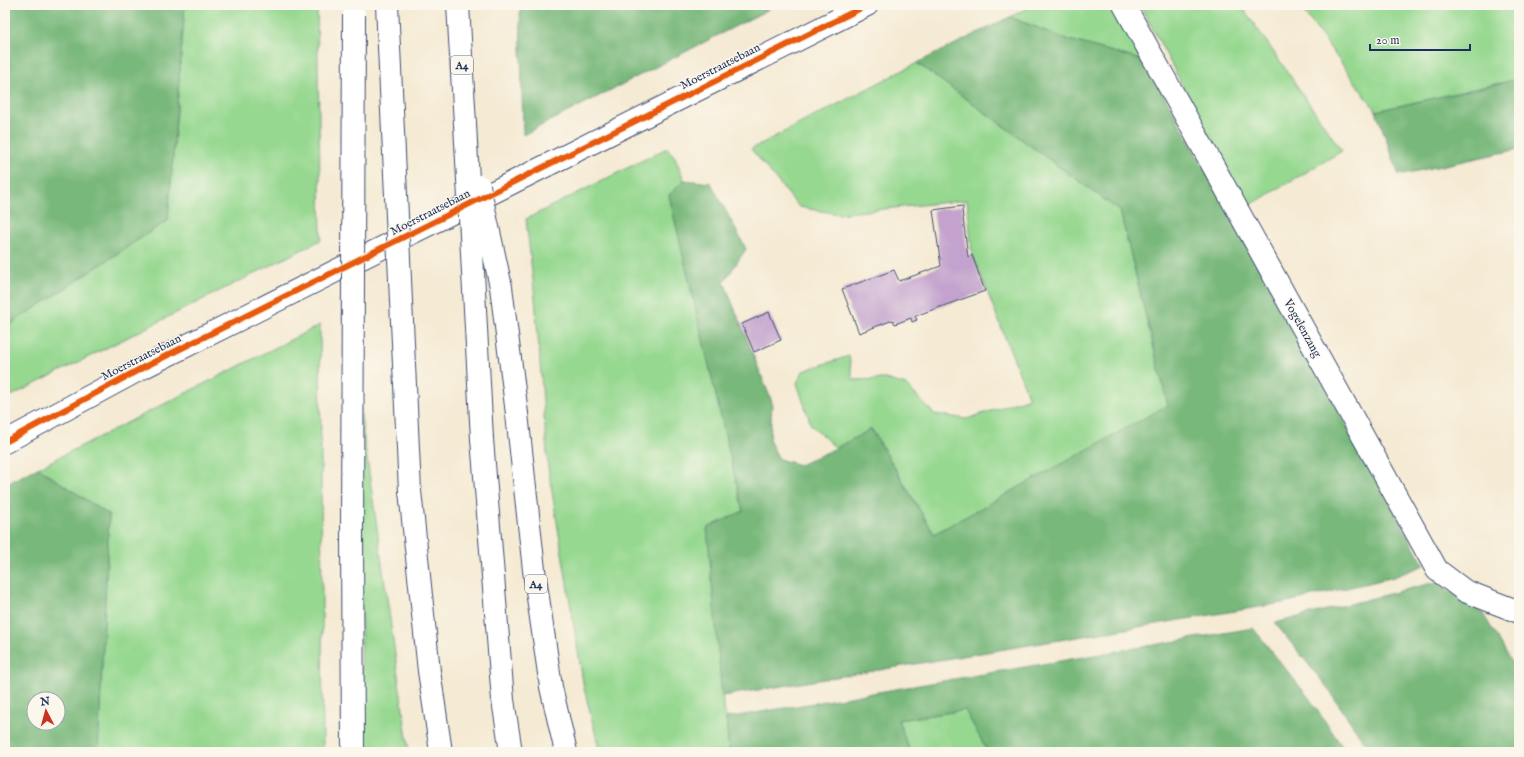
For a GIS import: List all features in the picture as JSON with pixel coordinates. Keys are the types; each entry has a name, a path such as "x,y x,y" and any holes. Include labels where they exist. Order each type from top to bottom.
{"main road":[{"path":"387,5 410,491 429,671 441,752"},
{"name":"A4","path":"458,5 482,439 503,700 511,752"},
{"name":"Moerstraatsebaan","path":"5,442 151,364 867,5"},
{"name":"Vogelenzang","path":"1124,5 1437,570 1465,591 1519,612"},
{"path":"353,752 352,533 355,10"},
{"name":"A4","path":"465,124 501,287 534,570 551,687 566,752"}],"green space":[{"path":"5,5 185,5 168,220 5,328"},
{"path":"185,5 317,5 321,240 5,399 5,328 168,220"},
{"path":"520,5 650,5 652,7 657,5 777,5 523,135"},
{"path":"1034,5 1115,5 1145,61 1066,39 1010,17"},
{"path":"1140,5 1241,5 1342,151 1247,207"},
{"path":"1299,5 1519,5 1519,79 1376,111"},
{"path":"1010,17 1066,39 1145,61 1424,565 1394,577 1283,603 722,696 707,528 743,511 669,195 684,180 711,183 746,249 724,282 772,402 770,442 779,459 800,465 871,429 934,534 1168,405 1120,211 917,63"},
{"path":"917,63 1120,211 1168,406 934,534 872,429 836,448 811,425 797,383 803,371 849,356 853,380 885,379 906,385 934,414 967,419 1029,398 972,253 967,200 838,214 799,207 751,149"},
{"path":"1519,79 1519,149 1399,175 1376,111"},
{"path":"667,148 675,157 684,180 669,195 743,511 722,696 726,718 729,752 600,752 584,688 548,467 535,298 526,219"},
{"path":"320,325 323,752 98,752 109,515 38,468"},
{"path":"360,409 409,752 362,752"},
{"path":"38,468 109,515 98,752 11,752 5,742 5,484"},
{"path":"1436,582 1482,612 1514,666 1519,671 1519,752 1371,752 1326,686 1275,623"},
{"path":"1253,628 1309,698 1346,752 988,752 965,710 898,720 910,752 729,752 726,718"},
{"path":"965,710 988,752 910,752 898,720"}],"building":[{"path":"963,206 962,210 968,257 972,255 985,291 915,316 917,320 912,322 911,318 895,324 893,320 859,333 842,289 894,270 899,281 941,266 933,210"},
{"path":"769,312 781,340 754,352 742,324"}],"cycle path":[{"path":"5,442 144,367 867,5"}]}
